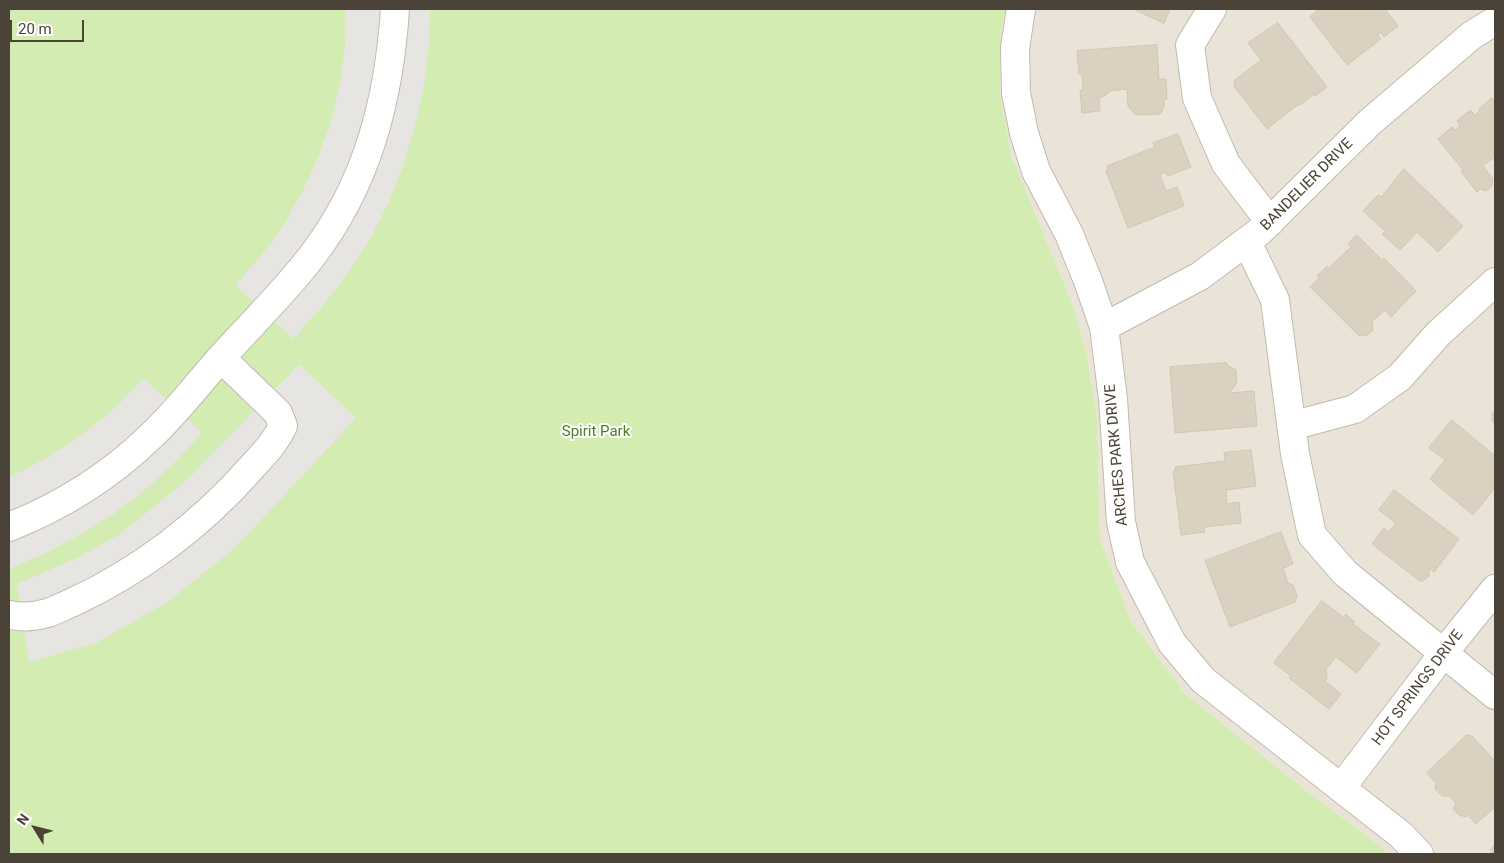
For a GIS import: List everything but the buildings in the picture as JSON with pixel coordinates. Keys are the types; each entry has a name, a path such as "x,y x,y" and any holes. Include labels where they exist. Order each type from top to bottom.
{"street":[{"path":"9,527 30,519 63,502 124,460 152,435 313,255 334,223 353,188 368,154 379,120 388,75 395,9"},
{"name":"ARCHES PARK DRIVE","path":"1021,9 1015,48 1016,93 1024,133 1036,171 1069,234 1104,327 1112,399 1121,522 1130,562 1172,642 1204,680 1401,835 1419,854"},
{"path":"1212,9 1190,45 1197,98 1226,164 1270,222"},
{"name":"BANDELIER DRIVE","path":"1104,327 1200,276 1247,242 1270,222 1370,122 1472,35 1495,21"},
{"path":"1247,242 1275,300 1295,454 1312,535 1345,573 1495,695"},
{"path":"1292,426 1355,409 1400,377 1438,334 1495,282"},
{"path":"9,615 22,617 46,614 89,594 133,569 179,537 235,487 277,439 283,426 278,414 221,358"},
{"name":"HOT SPRINGS DRIVE","path":"1341,788 1444,652 1495,589"}],"shaded area":[{"path":"346,9 430,9 429,45 424,86 403,166 388,204 369,241 346,276 293,339 235,285 260,257 283,226 304,188 318,157 331,121 340,84 345,46"},
{"path":"1006,9 1495,9 1495,854 1387,854 1379,845 1314,797 1184,693 1131,621 1100,540 1097,416 1088,361 1075,311 1011,155 1000,93 1001,30"},
{"path":"299,364 356,418 233,550 166,603 96,643 29,662 17,584 75,559 120,534 187,480"},
{"path":"144,378 202,433 145,490 112,515 42,555 9,569 9,477 63,448 92,427 119,404"}],"green space":[{"name":"Spirit Park","path":"9,9 1006,9 1001,30 1000,93 1011,155 1075,311 1088,361 1097,416 1100,540 1131,621 1184,693 1314,797 1379,845 1387,854 9,854"}]}
